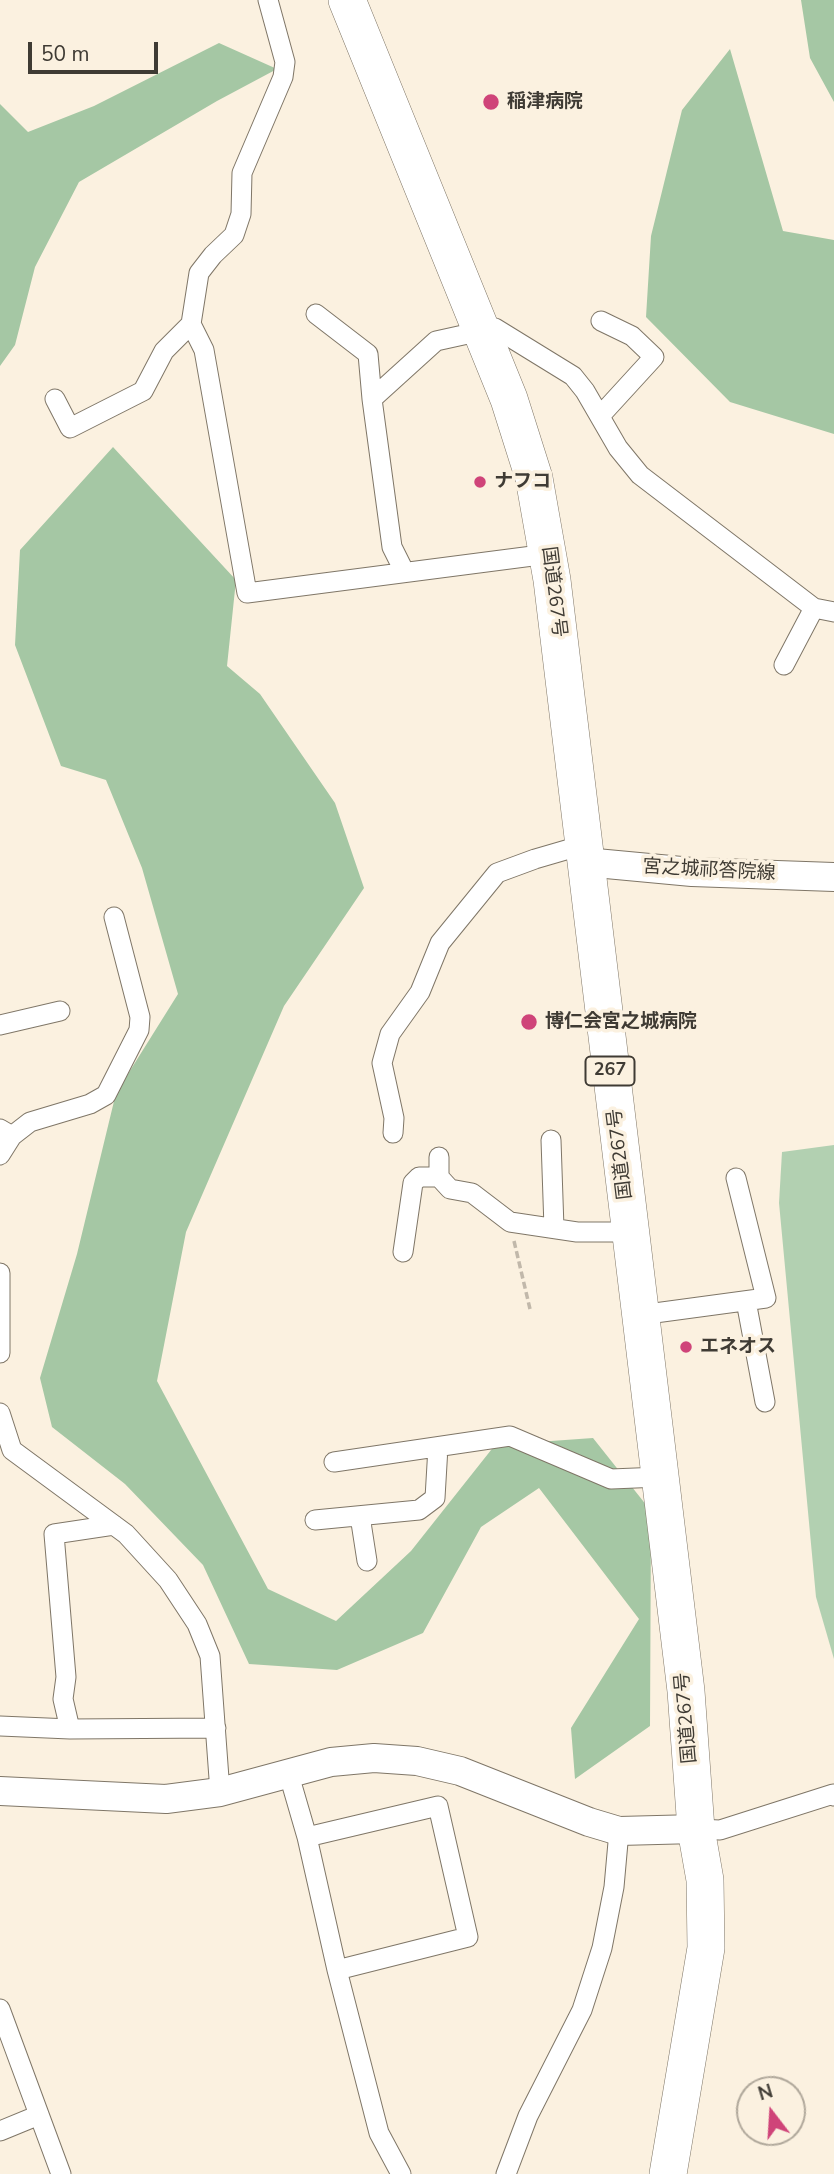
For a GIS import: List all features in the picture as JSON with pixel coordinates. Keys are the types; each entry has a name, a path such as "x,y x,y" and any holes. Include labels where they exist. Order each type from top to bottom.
{"highway":[{"name":"国道267号","path":"346,0 522,437 534,478 548,554 686,1691 696,1829 705,1880 706,1948 668,2174"}],"street":[{"path":"268,0 285,62 283,77 242,173 241,214 234,235 199,273 191,324 204,350 247,593 548,554"},
{"path":"316,314 368,354 392,547 404,571"},
{"path":"600,416 654,357 632,336 601,321"},
{"path":"55,399 70,428 143,391 164,351 191,324"},
{"path":"372,399 436,341 481,330 495,328 502,331 573,376 586,391 618,447 640,475 814,608 834,612"},
{"path":"784,665 814,608"},
{"path":"393,1133 394,1118 382,1063 390,1034 420,992 440,943 497,873 535,859 584,853"},
{"name":"宮之城祁答院線","path":"584,853 692,872 834,877"},
{"path":"0,1155 6,1133 30,1122 90,1104 106,1095 139,1030 140,1017 114,917"},
{"path":"0,1025 60,1011"},
{"path":"551,1140 554,1228"},
{"path":"439,1157 439,1177 450,1189 472,1193 510,1222 577,1232 630,1232"},
{"path":"403,1251 413,1183 419,1177 439,1177"},
{"path":"640,1315 766,1298 736,1178"},
{"path":"0,1273 0,1353"},
{"path":"746,1301 765,1402"},
{"path":"1,1422 12,1451 127,1534 168,1580 197,1624 210,1656 220,1792"},
{"path":"334,1462 510,1436 611,1479 660,1477"},
{"path":"315,1521 419,1510 435,1498 438,1447"},
{"path":"360,1516 367,1561"},
{"path":"70,1729 62,1699 66,1677 54,1534 114,1525"},
{"path":"0,1726 70,1729 216,1728"},
{"path":"0,1791 166,1799 220,1792 331,1762 374,1758 417,1761 460,1771 589,1822 619,1831 720,1830 833,1794 834,1796"},
{"path":"289,1775 307,1837 337,1970 380,2133 401,2174"},
{"path":"307,1837 438,1806 468,1937 337,1970"},
{"path":"506,2174 528,2116 582,2010 604,1936 614,1886 619,1831"},
{"path":"0,2009 61,2174"},
{"path":"0,2131 39,2115"}],"path":[{"path":"510,1222 530,1309"}],"green space":[{"path":"801,0 834,0 834,102 810,58"},
{"path":"219,43 277,69 79,182 35,267 15,345 0,366 0,104 28,132 94,106"},
{"path":"730,49 783,231 834,240 834,434 730,402 646,317 651,236 682,110"},
{"path":"113,447 236,580 227,666 260,694 335,803 364,888 284,1006 186,1232 157,1381 268,1589 336,1621 411,1551 495,1445 593,1438 651,1511 650,1726 575,1779 571,1728 639,1619 539,1488 481,1527 423,1633 337,1670 249,1664 203,1565 125,1484 52,1427 40,1378 77,1254 116,1093 178,994 142,868 106,780 61,766 15,645 20,550"},
{"path":"834,1145 834,1659 816,1597 779,1203 782,1152"}],"place":[{"name":"稲津病院","path":"491,102"},
{"name":"ナフコ","path":"480,482"},
{"name":"博仁会宮之城病院","path":"529,1022"},
{"name":"エネオス","path":"686,1347"}]}
